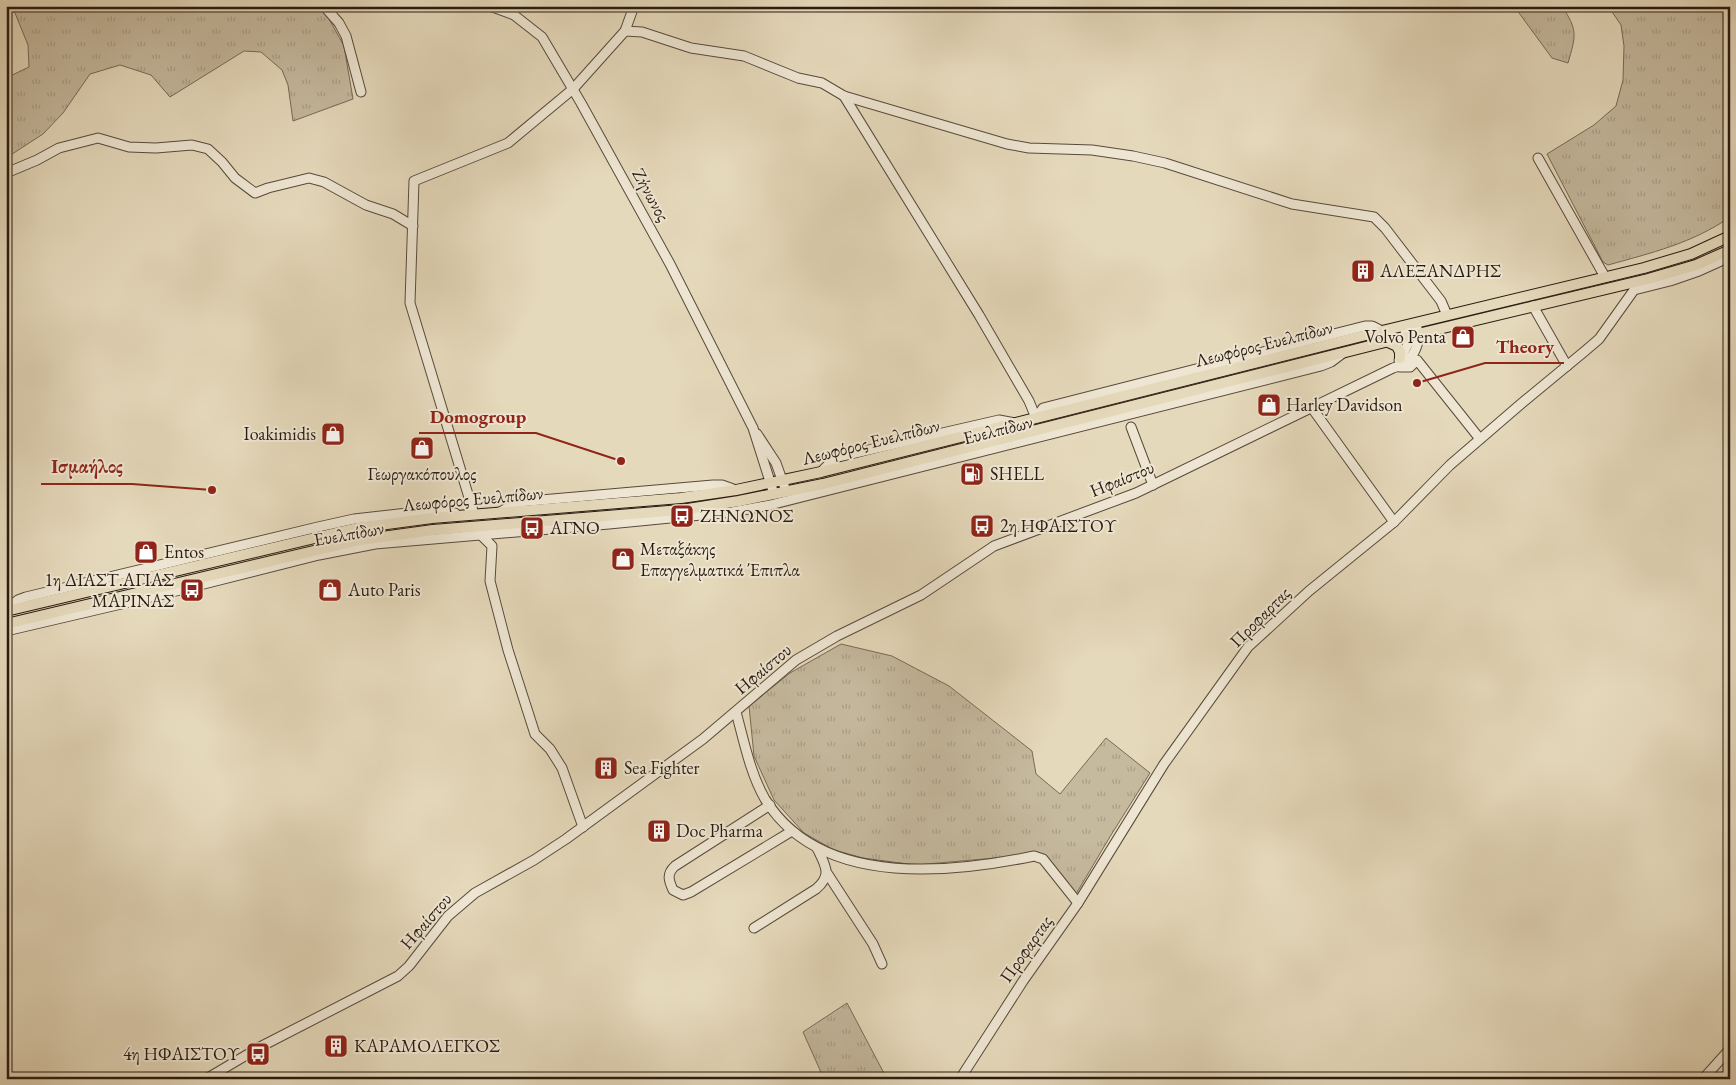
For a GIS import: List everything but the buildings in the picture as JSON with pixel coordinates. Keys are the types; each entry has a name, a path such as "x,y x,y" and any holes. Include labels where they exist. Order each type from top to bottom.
{"main road":[{"name":"Λεωφόρος Ευελπίδων","path":"6,611 254,547 357,528 393,522 474,514 643,502 736,490 821,472 927,441 1036,418 1382,331 1644,268 1691,254 1730,236"},
{"name":"Λεωφόρος Ευελπίδων","path":"8,627 162,591 281,561 334,545 395,534 608,520 712,506 863,477 1161,402 1407,337 1533,306 1648,283 1698,268 1730,250"},
{"path":"1388,342 1397,346 1400,352 1398,364"}],"street":[{"path":"324,6 346,36 361,92"},
{"name":"Ζήνωνος","path":"490,6 514,16 542,37 670,264 752,428"},
{"path":"474,514 410,303 414,181 508,143 573,89 625,30 634,6"},
{"path":"625,30 642,32 691,48 744,56 798,78 822,83 844,96 1007,144 1029,148 1092,150 1133,156 1165,163 1292,204 1374,217 1385,228 1441,301 1447,315"},
{"path":"844,96 979,315 1029,401 1036,418"},
{"path":"6,173 59,148 98,138 130,147 192,146 208,149 235,178 255,193 309,178 324,182 366,205 394,214 413,226"},
{"path":"1538,158 1604,277"},
{"path":"1698,268 1730,257"},
{"name":"Προφαρτας","path":"960,1079 1023,981 1078,903 1164,764 1248,648 1309,591 1394,522 1450,465 1599,339 1634,290 1648,283"},
{"path":"1533,306 1567,366"},
{"path":"1415,323 1424,333"},
{"path":"1404,326 1408,344 1398,364 1410,367 1417,360 1480,439"},
{"name":"Ηφαίστου","path":"206,1079 260,1047 395,978 409,966 448,916 474,893 541,856 583,827 703,739 796,660 841,634 921,595 994,546 1136,493 1398,364 1411,357 1424,333"},
{"path":"1312,408 1394,522"},
{"path":"1131,427 1153,485"},
{"path":"752,428 771,455 783,479 786,491"},
{"path":"752,428 774,494"},
{"name":"Ευελπίδων","path":"281,561 375,544 608,520 732,512 770,505 863,477"},
{"path":"480,534 492,546 490,581 508,650 535,734 550,749 562,768 583,827"},
{"path":"736,712 755,778 770,806 792,831 817,848 841,857 876,866 911,868 994,864 1034,856 1039,857 1043,859 1078,903"},
{"path":"770,806 674,866 670,870 669,879 673,890 683,895 691,892 792,831"},
{"path":"817,848 827,873 868,937 882,964"},
{"path":"754,928 816,889 825,882 827,873"},
{"path":"1703,1079 1730,1049"}],"green space":[{"path":"7,6 319,6 328,17 344,46 353,99 293,121 288,85 282,70 261,52 244,51 170,97 151,75 120,65 90,74 63,113 43,134 6,158 6,78 29,67 28,45 15,13"},
{"path":"1514,6 1562,6 1571,22 1574,33 1573,46 1568,63 1552,58"},
{"path":"1608,6 1730,6 1730,217 1701,234 1686,240 1608,265 1603,262 1547,154 1594,125 1616,106 1623,80 1624,46 1621,25"},
{"path":"841,644 892,656 949,686 1032,751 1036,774 1060,794 1106,738 1150,773 1076,894 1041,854 915,865 863,858 834,850 804,833 774,800 754,756 749,706 790,673"},
{"path":"847,1003 887,1079 824,1079 803,1032"}],"place":[{"name":"ΑΛΕΞΑΝΔΡΗΣ","path":"1363,271"},
{"name":"Volvo Penta","path":"1463,337"},
{"name":"Theory","path":"1417,383"},
{"name":"Harley Davidson","path":"1269,405"},
{"name":"Ioakimidis","path":"333,434"},
{"name":"Γεωργακόπουλος","path":"422,448"},
{"name":"Domogroup","path":"621,461"},
{"name":"SHELL","path":"972,474"},
{"name":"Ισμαήλος","path":"212,490"},
{"name":"ΖΗΝΩΝΟΣ","path":"682,516"},
{"name":"2η ΗΦΑΙΣΤΟΥ","path":"982,526"},
{"name":"ΑΓΝΟ","path":"532,528"},
{"name":"Entos","path":"146,552"},
{"name":"Μεταξάκης Επαγγελματικά Έπιπλα","path":"623,559"},
{"name":"1η ΔΙΑΣΤ.ΑΓΙΑΣ ΜΑΡΙΝΑΣ","path":"192,590"},
{"name":"Auto Paris","path":"330,590"},
{"name":"Sea Fighter","path":"606,768"},
{"name":"Doc Pharma","path":"659,831"},
{"name":"ΚΑΡΑΜΟΛΕΓΚΟΣ","path":"336,1046"},
{"name":"4η ΗΦΑΙΣΤΟΥ","path":"258,1054"}]}
